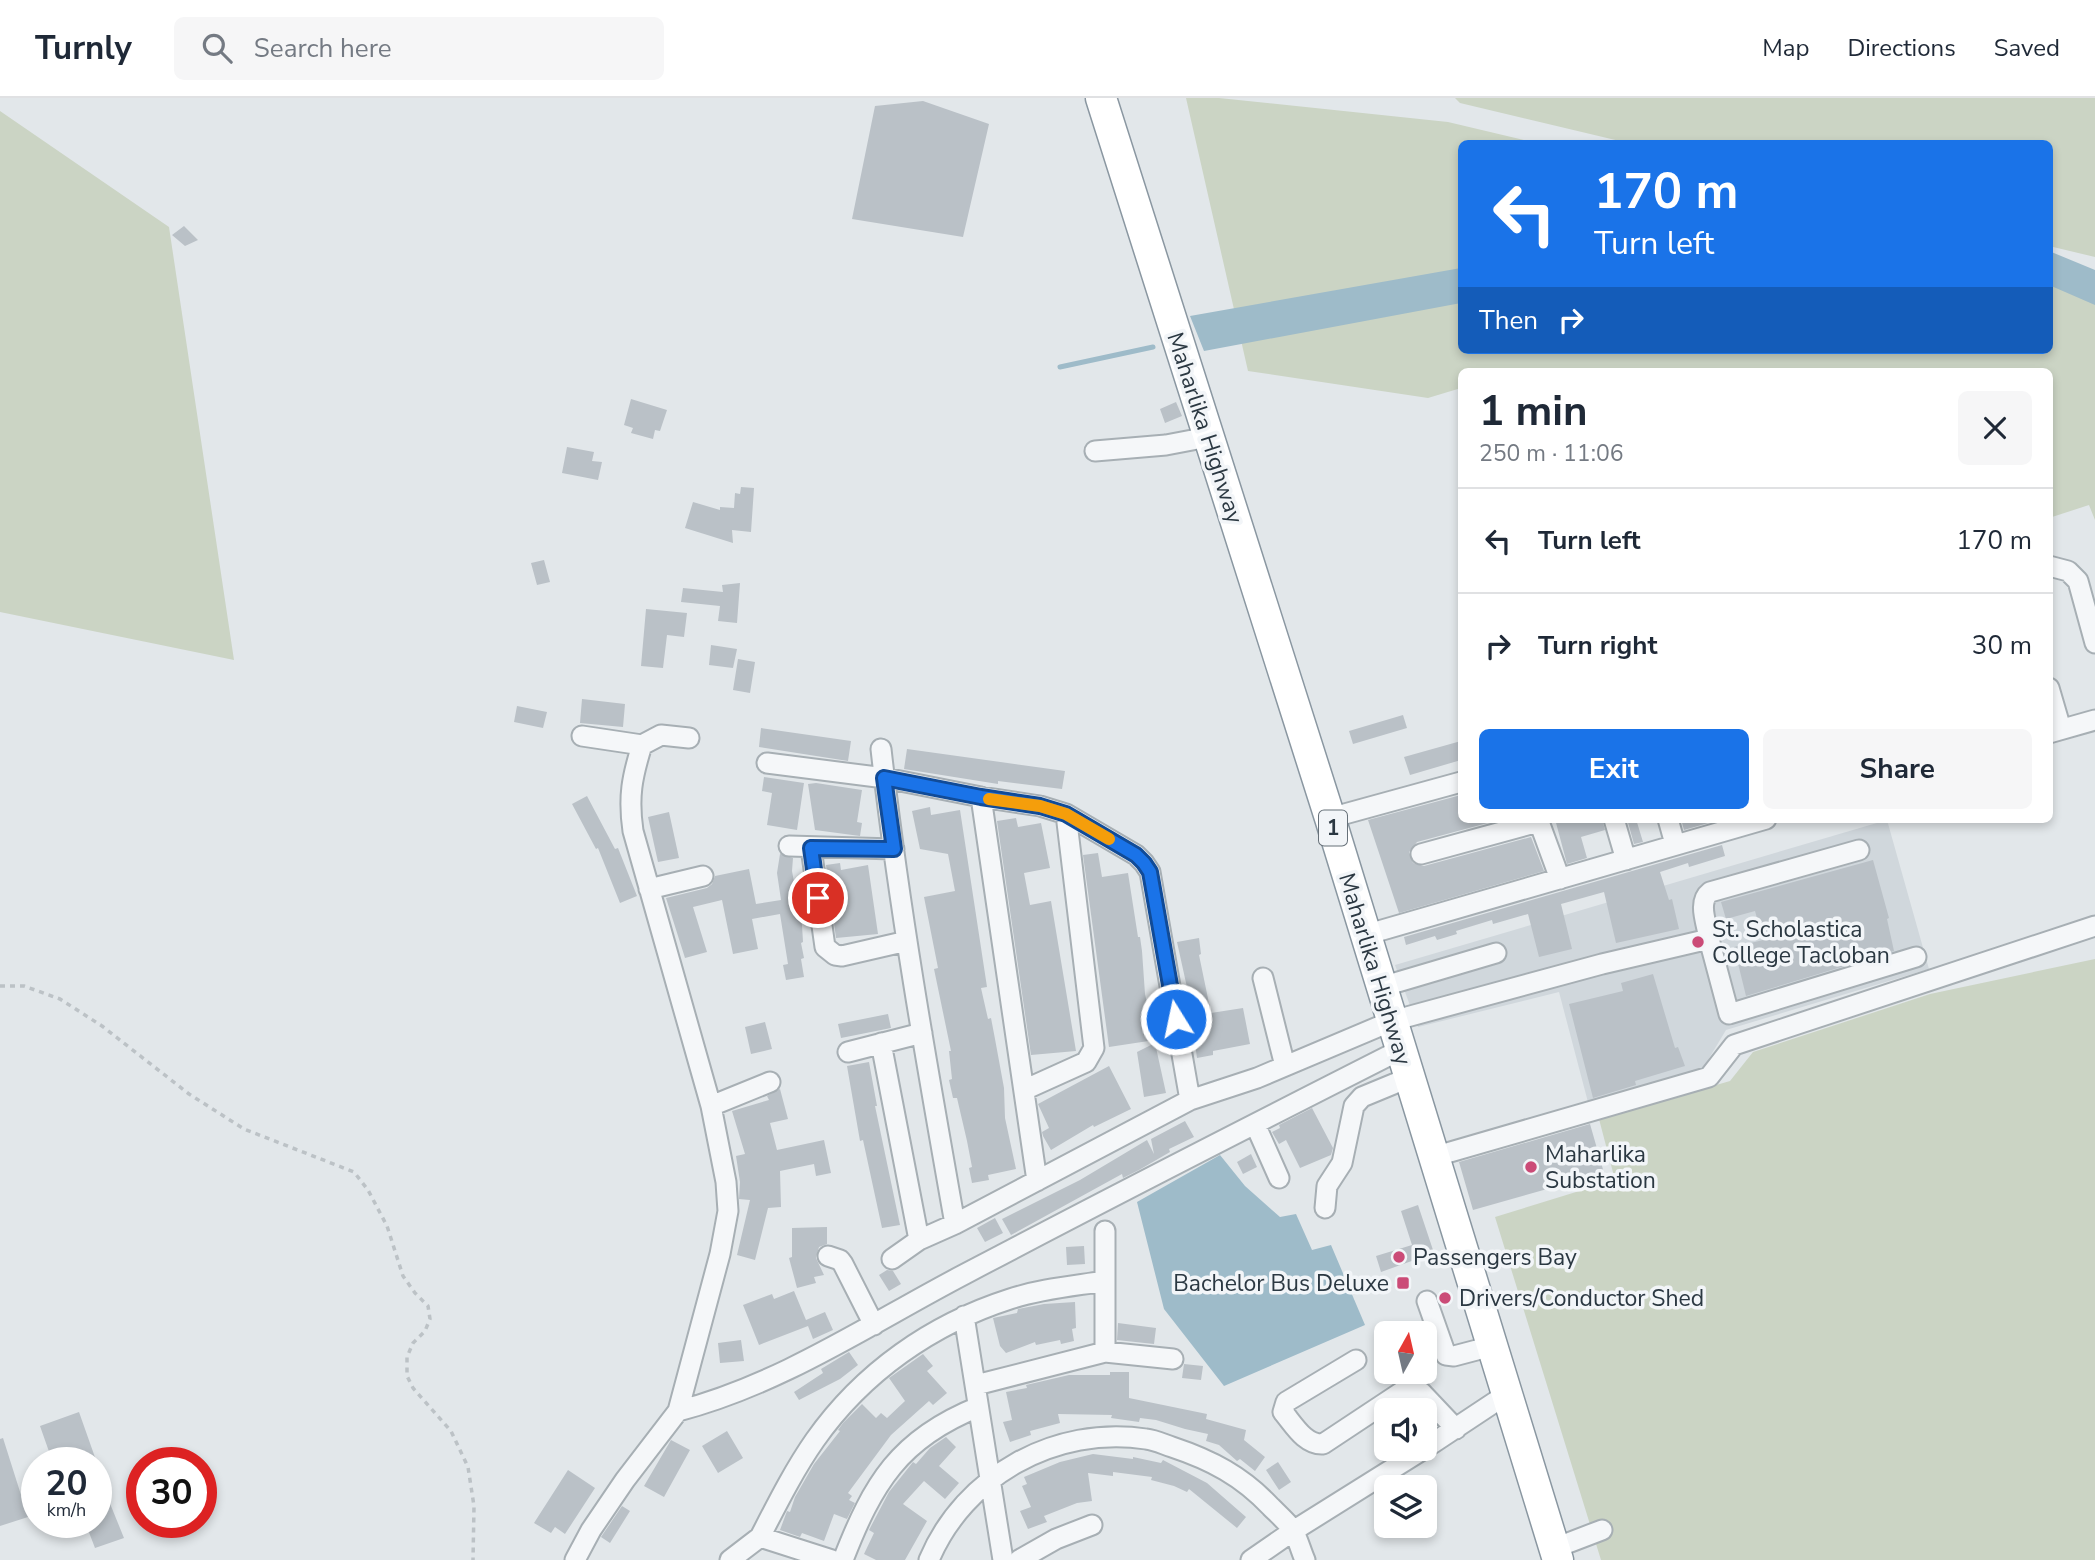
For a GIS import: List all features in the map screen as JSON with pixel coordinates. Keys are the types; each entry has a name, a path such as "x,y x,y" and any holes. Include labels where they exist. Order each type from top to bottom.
{"highway":[{"name":"Maharlika Highway","path":"1101,98 1330,818 1556,1554"}],"street":[{"path":"1095,452 1166,445 1208,437"},
{"path":"2053,567 2068,571 2078,581 2095,643"},
{"path":"2055,731 2095,720"},
{"path":"582,736 642,744 661,735 690,738"},
{"path":"575,1560 591,1530 625,1480 678,1411 720,1254 728,1211 726,1182 711,1106 633,831 630,808 634,772 642,744"},
{"path":"881,749 907,941 954,1224"},
{"path":"767,763 884,778 1040,806 1066,814 1136,855 1150,872 1190,1100"},
{"path":"1330,818 1458,783"},
{"path":"981,797 1037,1181"},
{"path":"1024,1090 1086,1062 1094,1048 1066,814"},
{"path":"1421,854 1528,823"},
{"path":"1539,823 1560,879"},
{"path":"1615,823 1626,860"},
{"path":"1669,823 1675,844"},
{"path":"1366,935 1626,860 1732,824"},
{"path":"789,846 894,849"},
{"path":"811,848 825,947 835,955 842,956 907,941"},
{"path":"1859,850 1710,892 1702,903 1729,1014 1916,957"},
{"path":"649,889 702,876"},
{"path":"1433,1157 1709,1077 1734,1045 2095,926"},
{"path":"892,1259 919,1240 1190,1100 1257,1078 1392,1021 1602,964 1709,939"},
{"path":"1381,987 1496,953"},
{"path":"1264,978 1285,1066"},
{"path":"848,1052 922,1033"},
{"path":"881,1043 919,1240"},
{"path":"678,1411 709,1403 757,1384 843,1342 1116,1194 1255,1124 1404,1064"},
{"path":"1325,1208 1327,1186 1342,1163 1354,1106 1404,1064"},
{"path":"711,1106 770,1082"},
{"path":"1255,1124 1279,1178"},
{"path":"1105,1231 1105,1352"},
{"path":"828,1256 840,1260 843,1264 874,1325"},
{"path":"730,1560 760,1537 798,1466 837,1413 883,1366 925,1337 964,1316 1013,1298 1105,1281"},
{"path":"1427,1301 1446,1355 1454,1356 1492,1346"},
{"path":"964,1316 1003,1560"},
{"path":"976,1385 1105,1352 1174,1359"},
{"path":"1356,1360 1286,1402 1283,1412 1307,1440 1323,1444 1403,1391 1411,1390 1421,1392 1456,1429"},
{"path":"1437,1441 1507,1394"},
{"path":"843,1560 856,1526 876,1489 899,1456 947,1419 978,1406"},
{"path":"929,1560 937,1541 957,1511 991,1478 1032,1455 1071,1442 1106,1436 1148,1439 1228,1469 1260,1495 1293,1531 1305,1560"},
{"path":"1251,1560 1405,1461"},
{"path":"1019,1560 1076,1530 1092,1525"},
{"path":"1556,1554 1602,1530"},
{"path":"760,1537 832,1560"}],"path":[{"path":"0,986 24,986 60,999 102,1026 189,1094 244,1129 354,1172 368,1190 387,1226 403,1276 428,1306 430,1319 425,1331 413,1343 407,1357 407,1376 413,1388 451,1431 468,1467 474,1506 473,1560"}],"shaded area":[{"name":"St. Scholastica College Tacloban","path":"1877,823 1888,823 1929,969 1726,1030 1702,1070 1589,1106 1559,992 1418,1027 1395,965"}],"green space":[{"path":"1186,98 1219,98 1448,122 1523,140 1458,140 1458,354 2053,354 2053,269 2095,279 2095,520 2089,505 2053,517 2053,368 1458,368 1458,389 1428,398 1248,371"},
{"path":"1455,98 2095,98 2095,257 2053,247 2053,140 1615,140 1460,103"},
{"path":"0,111 169,227 234,660 0,612"},
{"path":"2095,959 2095,1560 1601,1560 1495,1217 1615,1180 1599,1119 1730,1081 1753,1052 1930,994"}],"water":[{"path":"2053,253 2095,270 2095,305 2053,287"},
{"path":"1458,269 1458,304 1204,351 1190,316"},
{"path":"1220,1155 1245,1186 1280,1217 1296,1214 1312,1250 1331,1245 1365,1325 1224,1386 1164,1309 1137,1202"}],"building":[{"path":"923,101 989,124 963,237 852,219 875,106"},
{"path":"184,226 198,240 185,246 172,235"},
{"path":"631,399 667,410 660,431 655,430 653,439 631,433 633,428 624,425"},
{"path":"1176,402 1182,416 1165,423 1160,409"},
{"path":"567,447 594,452 592,461 602,462 598,480 562,473"},
{"path":"741,487 754,488 751,532 732,530 733,543 685,528 693,502 720,510 720,507 734,508 735,493 740,494"},
{"path":"544,560 550,582 537,585 531,563"},
{"path":"740,583 737,623 718,621 720,606 681,602 683,588 723,592 722,585"},
{"path":"646,609 687,613 684,637 667,635 663,668 641,666"},
{"path":"711,645 737,649 733,668 709,665"},
{"path":"738,659 755,662 750,693 733,690"},
{"path":"582,699 625,704 623,727 580,723"},
{"path":"517,706 547,712 543,728 514,722"},
{"path":"1403,715 1407,728 1353,744 1349,731"},
{"path":"761,728 851,741 848,761 759,747"},
{"path":"1458,742 1458,761 1410,775 1404,757"},
{"path":"907,749 1065,771 1062,789 998,781 998,784 904,769"},
{"path":"764,777 804,783 797,830 767,825 772,793 762,791"},
{"path":"808,784 862,790 857,822 862,823 860,836 815,830"},
{"path":"587,796 615,849 618,848 637,896 620,903 598,848 596,849 572,804"},
{"path":"1458,796 1458,823 1488,823 1417,842 1409,852 1413,863 1424,866 1531,837 1544,871 1399,913 1368,820"},
{"path":"930,807 931,815 960,810 987,987 981,988 988,1019 991,1018 1004,1088 1005,1118 1016,1169 988,1175 989,1180 972,1183 967,1141 957,1098 953,1098 949,1080 952,1079 951,1051 934,969 938,968 924,897 955,891 948,854 920,849 912,811"},
{"path":"669,812 679,858 658,862 648,817"},
{"path":"1016,818 1018,827 1041,823 1050,868 1024,873 1030,905 1051,901 1076,1051 1031,1055 997,821"},
{"path":"1556,823 1603,823 1605,830 1581,837 1587,858 1567,864"},
{"path":"1628,823 1637,823 1643,842 1634,844"},
{"path":"1682,823 1708,823 1684,830"},
{"path":"1722,845 1725,856 1660,872 1669,900 1672,899 1679,929 1616,943 1604,892 1561,904 1572,949 1539,957 1528,914 1493,924 1492,920 1437,940 1435,936 1406,945 1404,937"},
{"path":"1098,853 1102,877 1128,873 1142,951 1145,994 1155,1040 1109,1047 1083,855"},
{"path":"780,854 793,858 792,871 802,925 804,958 801,959 804,977 786,980 783,965 788,964 780,914 752,919 758,949 733,954 722,900 693,907 707,952 685,958 666,898 707,888 715,876 749,869 756,904 781,900 777,873"},
{"path":"1873,860 1889,918 1887,919 1894,951 1746,996 1734,947 1763,940 1755,911 1726,919 1721,902"},
{"path":"840,863 841,870 868,865 878,934 836,938 826,865"},
{"path":"1199,938 1199,955 1211,1013 1243,1008 1250,1044 1213,1051 1213,1055 1197,1058 1188,992 1177,942"},
{"path":"1653,974 1675,1048 1678,1047 1685,1066 1635,1081 1636,1085 1593,1098 1569,1004 1623,991 1621,983"},
{"path":"888,1014 891,1028 841,1038 838,1024"},
{"path":"765,1022 772,1049 751,1054 745,1027"},
{"path":"1155,1043 1166,1093 1144,1097 1137,1052"},
{"path":"869,1062 875,1106 900,1225 882,1228 863,1140 860,1141 847,1066"},
{"path":"1109,1066 1131,1109 1094,1127 1093,1125 1051,1150 1042,1132 1049,1128 1038,1104"},
{"path":"780,1089 788,1119 770,1123 777,1150 824,1140 831,1173 816,1176 814,1164 780,1171 781,1207 768,1208 755,1260 737,1255 750,1200 739,1199 740,1182 736,1156 745,1154 732,1111 769,1100 767,1096"},
{"path":"1312,1108 1333,1148 1331,1155 1300,1168 1286,1140 1279,1144 1272,1132 1280,1128 1279,1125"},
{"path":"1185,1121 1194,1137 1169,1149 1170,1152 1139,1170 1123,1178 1122,1174 1011,1235 1002,1219 1080,1180 1147,1140 1154,1154 1151,1139"},
{"name":"Maharlika Substation","path":"1590,1124 1604,1173 1473,1210 1459,1162"},
{"path":"1251,1154 1257,1167 1243,1174 1237,1162"},
{"path":"1418,1205 1434,1253 1381,1272 1376,1256 1412,1245 1401,1211"},
{"path":"995,1218 1003,1233 985,1242 977,1228"},
{"path":"827,1227 827,1244 819,1247 816,1258 824,1275 814,1277 816,1283 797,1288 789,1258 792,1257 792,1228"},
{"path":"1084,1246 1085,1264 1067,1265 1066,1247"},
{"path":"887,1270 893,1271 901,1284 889,1291 879,1275"},
{"path":"794,1291 806,1320 825,1312 833,1330 813,1339 808,1326 759,1345 743,1305 772,1294 774,1299"},
{"path":"1075,1302 1076,1328 1072,1329 1074,1341 1061,1344 1060,1340 1036,1345 1035,1342 1006,1353 1000,1346 993,1318 1017,1313 1018,1309"},
{"path":"1118,1323 1156,1328 1154,1344 1117,1340"},
{"path":"741,1340 744,1361 720,1363 718,1343"},
{"path":"849,1352 858,1365 840,1379 799,1400 794,1392 823,1373 821,1369"},
{"path":"923,1354 933,1366 927,1371 947,1393 933,1405 929,1401 891,1435 848,1493 852,1496 849,1500 855,1503 847,1519 834,1514 824,1541 802,1533 800,1537 780,1530 787,1511 790,1512 795,1497 814,1464 840,1431 838,1430 843,1423 862,1404 876,1418 881,1413 887,1418 905,1401 889,1378"},
{"path":"1184,1364 1203,1366 1201,1380 1182,1378"},
{"path":"1110,1372 1129,1372 1129,1398 1207,1414 1206,1419 1246,1430 1244,1440 1265,1457 1255,1471 1240,1459 1237,1461 1219,1445 1206,1441 1208,1434 1156,1420 1140,1418 1139,1422 1111,1418 1112,1415 1058,1414 1060,1423 1030,1431 1031,1435 1010,1442 1003,1422 1012,1420 1006,1392 1069,1375 1110,1375"},
{"path":"79,1412 91,1447 47,1447 40,1426"},
{"path":"727,1431 743,1458 718,1473 702,1446"},
{"path":"946,1437 956,1447 939,1466 959,1483 945,1499 924,1481 903,1504 927,1521 905,1560 876,1560 864,1554 874,1533 869,1530 889,1492 913,1462 916,1464 930,1448"},
{"path":"3,1438 21,1495 21,1519 0,1526 0,1439"},
{"path":"671,1440 690,1450 664,1497 644,1486"},
{"path":"1093,1454 1133,1457 1161,1463 1163,1460 1207,1483 1246,1517 1237,1528 1189,1489 1187,1492 1151,1480 1152,1477 1113,1472 1113,1476 1088,1473 1092,1501 1077,1503 1044,1516 1047,1522 1028,1529 1020,1511 1031,1507 1022,1486 1027,1484 1024,1477 1060,1462"},
{"path":"1278,1462 1291,1482 1279,1490 1266,1470"},
{"path":"568,1470 595,1488 565,1534 555,1527 551,1533 534,1523"},
{"path":"622,1506 630,1511 610,1543 601,1537"},
{"path":"112,1508 124,1538 95,1548 91,1538 112,1538"}],"waterway":[{"path":"1060,367 1153,347"}],"slow traffic":[{"path":"989,799 1040,806 1066,814 1109,839"}],"place":[{"name":"St. Scholastica College Tacloban","path":"1698,942"},
{"name":"Maharlika Substation","path":"1531,1167"},
{"name":"Passengers Bay","path":"1399,1257"},
{"name":"Bachelor Bus Deluxe","path":"1403,1283"},
{"name":"Drivers/Conductor Shed","path":"1445,1298"}],"route":[{"path":"818,898 811,848 894,849 884,778 1040,806 1066,814 1136,855 1150,872 1176,1019"}]}
